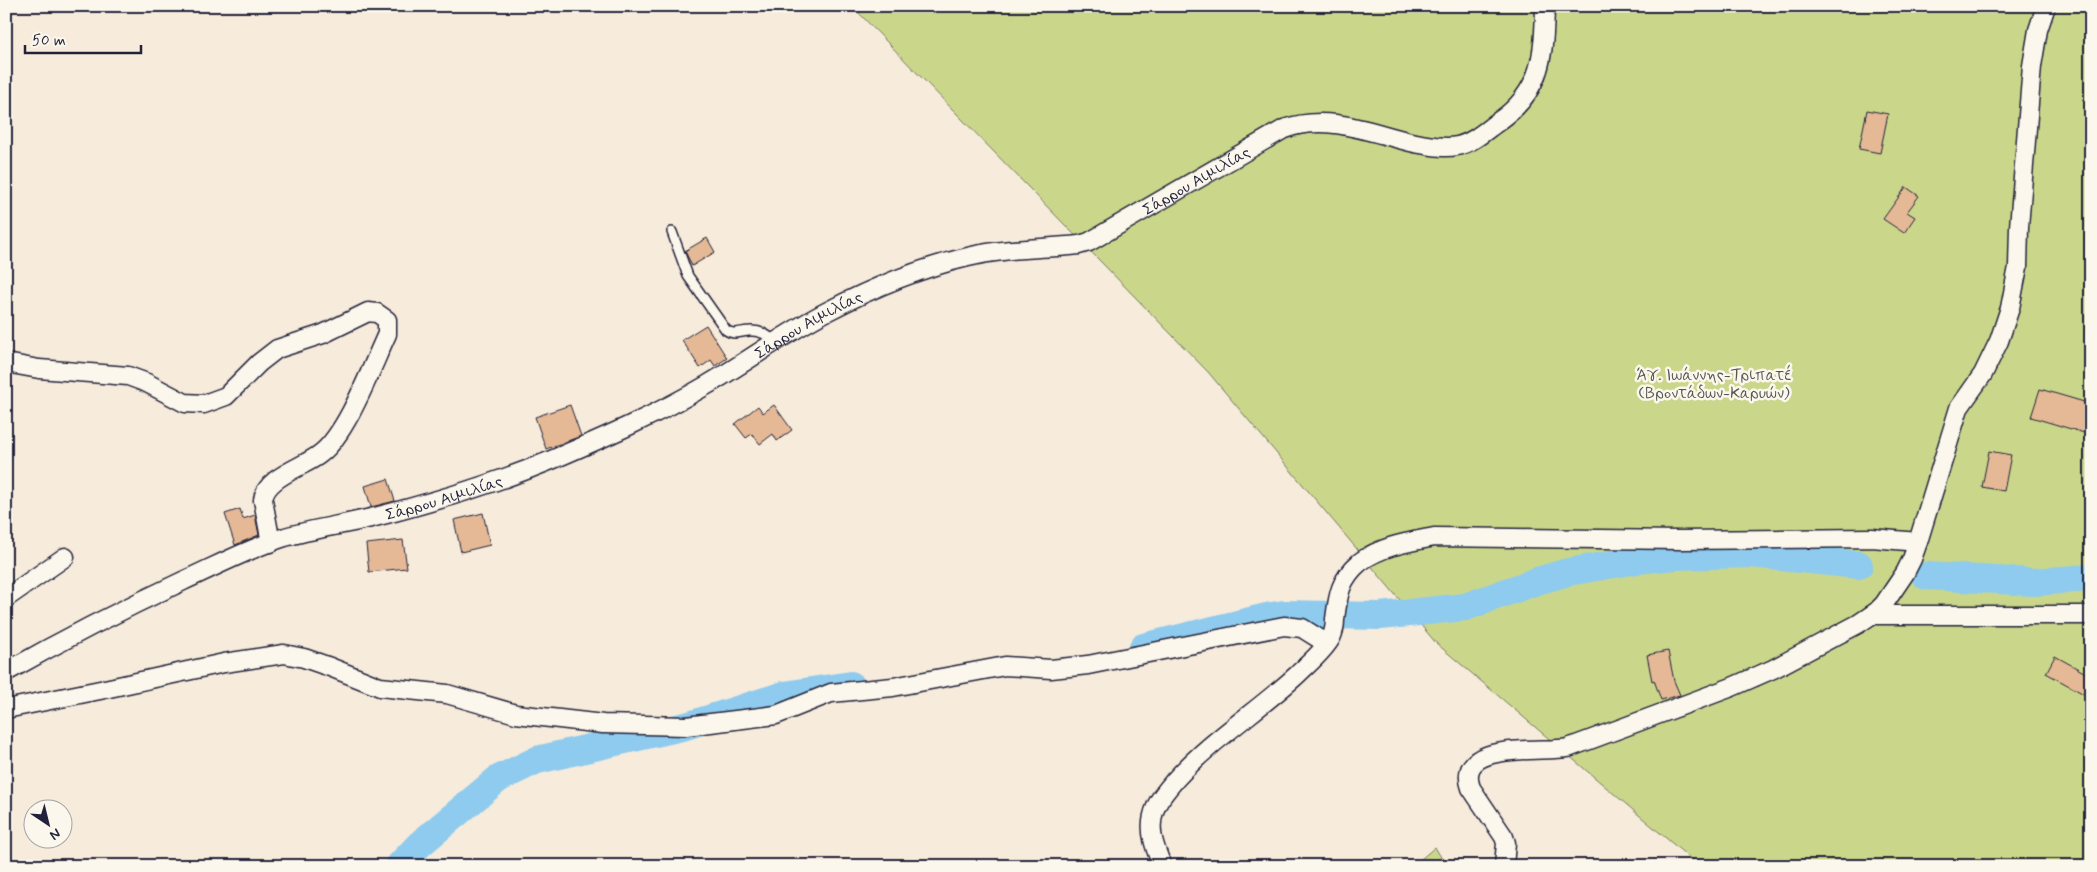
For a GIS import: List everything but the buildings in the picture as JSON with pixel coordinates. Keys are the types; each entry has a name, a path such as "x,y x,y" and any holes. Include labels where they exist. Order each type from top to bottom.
{"street":[{"name":"Σάρρου Αιμιλίας","path":"6,672 60,641 149,597 227,560 285,537 372,518 462,493 546,462 646,419 707,385 827,311 876,289 948,262 993,252 1054,248 1089,242 1273,135 1302,123 1336,124 1437,147 1457,146 1468,142 1511,112 1525,98 1534,80 1542,54 1544,6"},
{"path":"1504,866 1506,843 1504,837 1471,788 1468,779 1473,764 1480,757 1496,752 1554,751 1568,748 1732,687 1774,668 1878,609 1915,551 1959,408 1983,374 1999,342 2010,308 2018,267 2019,227 2032,66 2038,30 2046,6"},
{"path":"6,363 39,369 128,376 147,383 185,403 204,404 226,396 259,363 277,349 323,334 368,312 383,316 386,320 386,334 343,427 332,443 309,462 272,482 263,493 262,500 271,543"},
{"path":"1162,866 1152,832 1152,822 1160,798 1206,749 1288,683 1314,659 1330,637 1338,593 1344,582 1352,570 1374,553 1396,545 1434,537 1680,540 1872,538 1915,551"},
{"path":"6,598 65,557"},
{"path":"1878,609 2091,615"},
{"path":"6,709 224,663 284,654 330,666 380,687 448,694 516,714 603,724 686,726 776,715 831,693 893,687 1005,666 1051,669 1088,666 1284,626 1302,628 1330,637"}],"lane":[{"path":"672,232 688,276 726,330 732,334 750,330 759,331 776,342"}],"green space":[{"name":"Άγ. Ιωάννης-Τριπατέ (Βροντάδων-Καρυών)","path":"852,6 2091,6 2091,866 1699,866 1436,643 1208,372"},
{"path":"1435,847 1446,866 1413,866"}],"waterway":[{"path":"1143,647 1284,614 1380,616 1465,607 1568,572 1637,560 1675,556 1751,554 1859,565"},
{"path":"1926,576 2033,582 2091,578"},
{"path":"399,866 420,844 498,779 537,760 686,726 784,695 851,685"}]}
